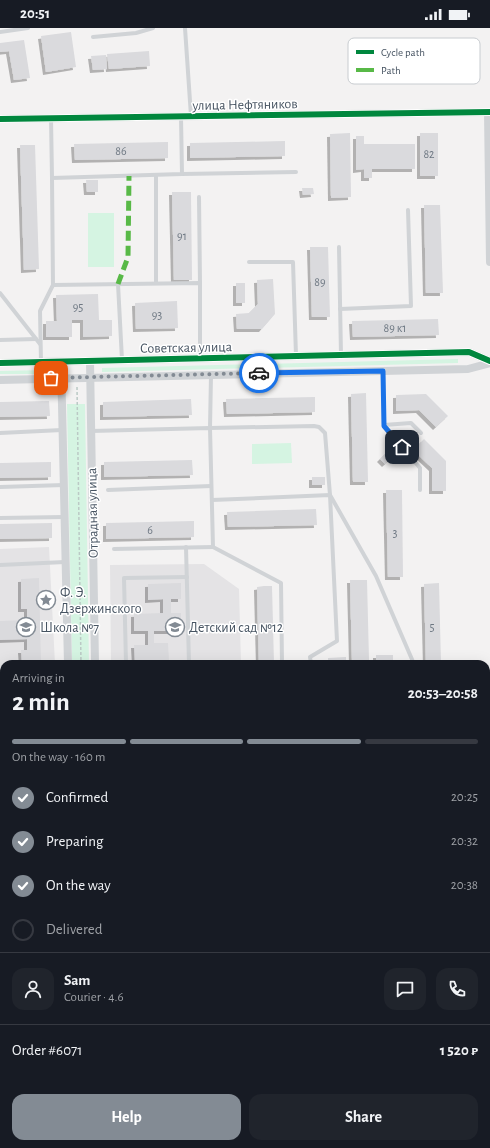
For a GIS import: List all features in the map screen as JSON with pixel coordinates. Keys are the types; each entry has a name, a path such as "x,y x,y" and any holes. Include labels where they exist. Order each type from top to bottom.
{"street":[{"name":"улица Нефтяников","path":"0,119 489,112"},
{"path":"489,112 490,262"},
{"name":"Советская улица","path":"0,363 469,352 490,362"},
{"name":"Отрадная улица","path":"90,361 95,660"},
{"name":"Отрадная улица","path":"61,362 68,660"},
{"name":"Советская улица","path":"0,380 468,370 490,362"}],"lane":[{"path":"0,32 28,28"},
{"path":"93,38 136,33 153,28"},
{"path":"185,28 192,117"},
{"path":"181,117 182,174"},
{"path":"41,362 40,311 53,285 51,118"},
{"path":"52,178 296,172"},
{"path":"156,175 156,283"},
{"path":"199,197 200,358"},
{"path":"340,309 411,306 408,210"},
{"path":"339,247 341,355"},
{"path":"249,262 293,262 296,356"},
{"path":"53,285 200,283"},
{"path":"118,284 122,360"},
{"path":"0,293 41,344"},
{"path":"0,340 36,339"},
{"path":"383,371 384,426 420,468 420,490"},
{"path":"211,375 211,486 214,547"},
{"path":"384,426 411,423 422,432"},
{"path":"91,431 318,427 325,433 330,496 337,641 310,657 310,660"},
{"path":"0,433 62,430"},
{"path":"0,487 64,485"},
{"path":"108,490 211,486"},
{"path":"212,500 330,496"},
{"path":"330,496 376,576 412,660"},
{"path":"0,518 64,517"},
{"path":"186,547 189,660"},
{"path":"114,549 214,547 281,583 282,660"},
{"path":"0,565 65,562"},
{"path":"126,660 124,578 187,577"}],"path":[{"path":"77,387 81,660"}],"shaded area":[{"name":"Школа №7","path":"49,547 55,660 0,660 0,549"},
{"name":"Детский сад №12","path":"204,564 239,589 241,660 111,660 110,565"}],"green space":[{"path":"88,213 114,213 114,267 88,267"},
{"path":"458,359 458,363 102,372 102,368"},
{"path":"46,370 46,374 0,374 0,371"},
{"path":"67,404 85,404 89,660 72,660"},
{"path":"291,443 292,463 252,464 252,444"}],"building":[{"path":"71,32 76,67 46,72 41,36"},
{"path":"24,40 30,78 14,80 9,51 0,52 0,43"},
{"path":"149,51 150,66 109,69 107,54"},
{"path":"106,55 107,69 93,70 91,56"},
{"path":"350,133 351,197 331,198 330,134"},
{"path":"420,133 438,133 438,176 420,176"},
{"path":"356,136 364,136 364,144 415,144 415,169 372,169 372,178 364,178 364,169 356,170"},
{"path":"285,141 285,156 190,158 190,143"},
{"path":"168,142 168,158 75,160 74,144"},
{"path":"20,145 35,145 39,269 24,270"},
{"path":"86,180 98,180 98,192 87,192"},
{"path":"302,188 313,188 314,194 303,195"},
{"path":"172,192 191,192 192,280 174,280"},
{"path":"424,205 440,205 443,293 426,293"},
{"path":"310,247 328,247 330,317 312,317"},
{"path":"273,279 275,314 262,329 237,329 236,314 249,313 258,304 257,280"},
{"path":"236,283 245,283 245,303 236,303"},
{"path":"98,294 99,320 112,320 112,336 83,337 83,320 72,320 72,337 46,337 46,321 57,321 56,295"},
{"path":"177,301 178,328 136,329 135,303"},
{"path":"438,319 439,335 353,337 352,321"},
{"path":"366,393 368,482 353,482 351,394"},
{"path":"426,394 448,416 436,427 419,410 396,411 396,395"},
{"path":"315,397 315,412 227,414 226,399"},
{"path":"191,399 192,415 103,417 103,402"},
{"path":"49,401 50,416 0,417 0,402"},
{"path":"424,439 446,461 446,491 432,491 432,468 413,450"},
{"path":"389,450 395,455 385,464 380,459"},
{"path":"192,460 193,475 104,477 104,462"},
{"path":"51,462 51,477 0,478 0,463"},
{"path":"312,477 325,477 325,485 312,485"},
{"path":"386,490 402,490 403,577 388,577"},
{"path":"316,509 317,525 228,527 227,512"},
{"path":"194,521 194,537 106,539 106,523"},
{"path":"52,523 52,538 0,539 0,524"},
{"path":"39,578 41,660 22,660 21,650 27,650 27,639 0,640 0,621 27,620 27,609 21,609 21,579"},
{"path":"350,580 367,580 369,660 352,660"},
{"path":"181,583 181,599 171,599 171,613 181,613 181,631 154,631 154,643 168,643 169,660 135,660 134,645 148,645 148,631 134,631 134,614 163,613 163,599 148,600 148,584"},
{"path":"439,583 441,660 426,660 424,584"},
{"path":"272,586 274,660 259,660 257,587"},
{"path":"376,655 393,655 393,660 376,660"},
{"path":"346,657 346,660 328,660 328,658"}],"marked path":[{"path":"118,284 128,257 129,176"}],"cycle path":[{"path":"0,119 490,112"},
{"path":"0,363 469,352 490,361"}],"way so far":[{"path":"51,378 259,373"}],"place":[{"name":"Ф. Э. Дзержинского","path":"46,600"},
{"name":"Школа №7","path":"26,627"},
{"name":"Детский сад №12","path":"175,627"}],"route":[{"path":"259,373 383,371 384,426 402,447"}]}
